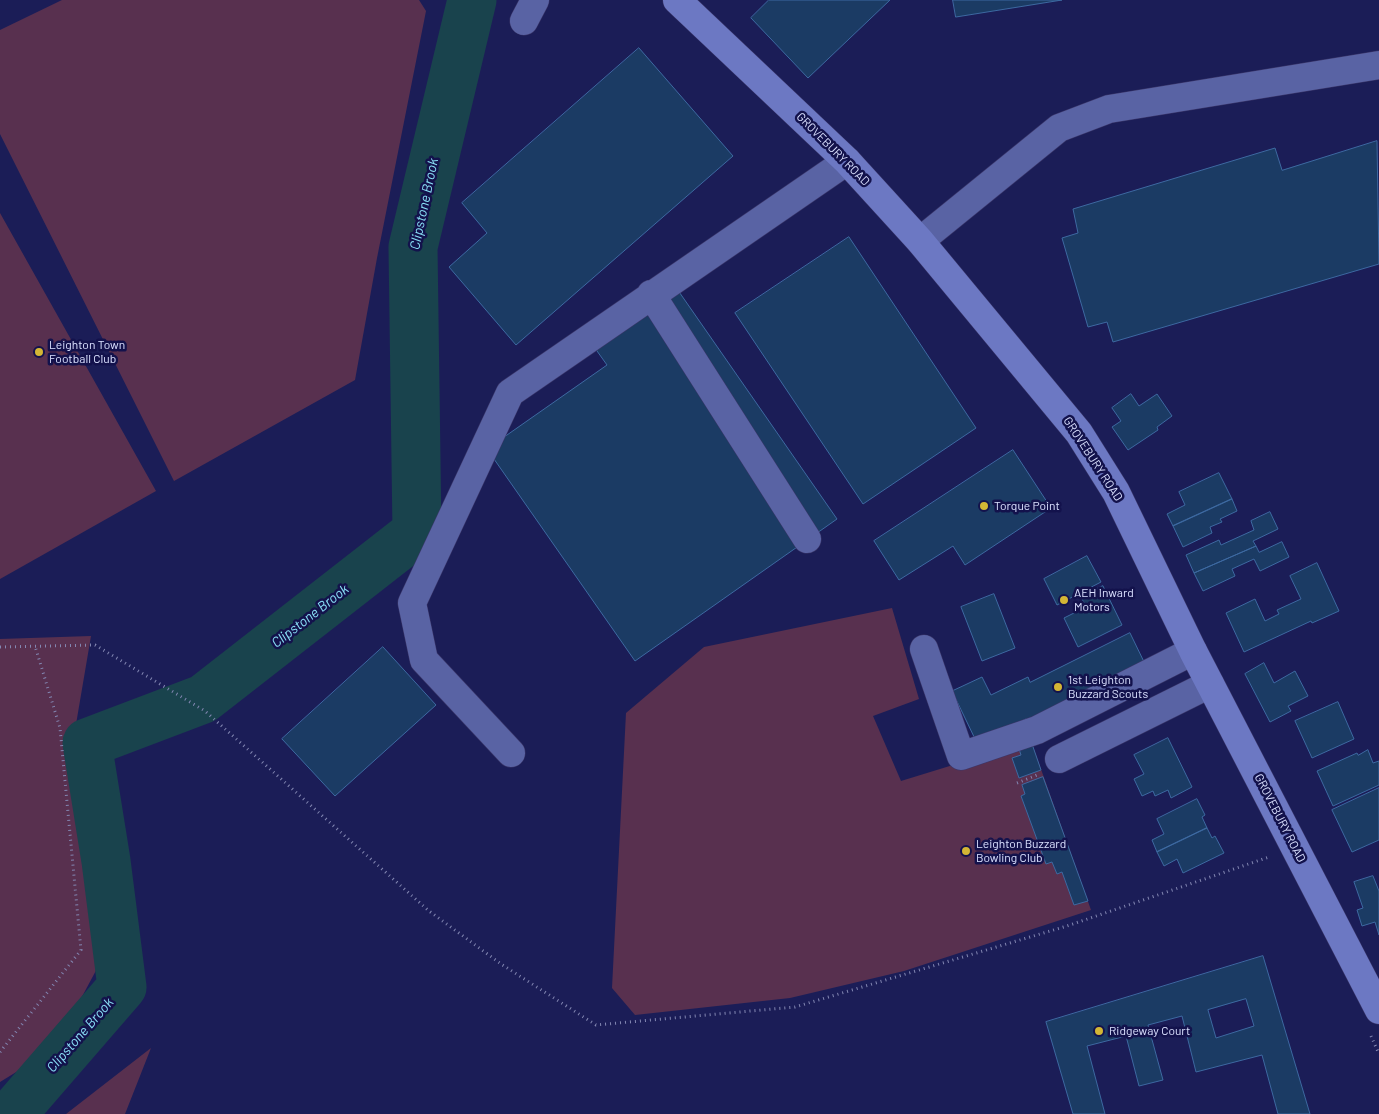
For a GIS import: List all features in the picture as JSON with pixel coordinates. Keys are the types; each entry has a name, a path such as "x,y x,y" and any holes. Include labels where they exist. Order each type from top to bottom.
{"main road":[{"name":"GROVEBURY ROAD","path":"690,4 847,161 920,241 1079,434 1116,492 1193,651 1379,1010"}],"lane":[{"path":"920,241 1059,128 1109,109 1379,65"},
{"path":"511,753 424,660 412,603 510,393 651,294 847,161"},
{"path":"651,294 807,539"},
{"path":"924,649 961,756 1037,730 1193,651"},
{"path":"1050,766 1210,684"}],"path":[{"path":"0,647 95,645 205,711 429,910 501,964 596,1025 795,1007 1067,926 1296,848"},
{"path":"0,1052 81,950 60,728 35,646"},
{"path":"1017,783 1050,766"}],"shaded area":[{"path":"62,0 419,0 426,11 355,380 174,481 0,134 0,30"},
{"name":"Leighton Town Football Club","path":"0,213 156,491 0,579"},
{"path":"892,608 919,699 873,716 901,781 1031,741 1091,910 904,971 790,998 635,1015 612,988 626,713 704,647"},
{"path":"91,636 74,736 100,963 62,1034 26,1066 0,1082 0,639"},
{"path":"151,1048 125,1114 66,1114"}],"building":[{"path":"769,0 890,0 808,78 751,18"},
{"path":"953,0 1062,0 956,17"},
{"path":"639,48 733,156 516,345 449,267 487,233 462,203"},
{"path":"1377,141 1379,264 1113,342 1107,322 1088,327 1062,238 1078,233 1073,209 1275,148 1282,170"},
{"path":"849,237 976,428 863,504 735,313"},
{"path":"675,286 837,519 635,661 487,449 607,365 592,344"},
{"path":"1131,394 1139,406 1157,394 1172,416 1157,427 1158,430 1128,450 1112,427 1121,421 1112,408"},
{"path":"1013,450 1051,508 965,565 953,546 899,580 874,541"},
{"path":"1219,473 1232,499 1173,526 1167,514 1185,505 1179,492"},
{"path":"1232,499 1237,511 1220,519 1222,522 1210,527 1212,533 1183,547 1173,526"},
{"path":"1270,512 1278,529 1253,541 1256,546 1194,573 1186,555 1219,540 1221,545 1254,530 1251,521"},
{"path":"1282,542 1289,557 1260,571 1254,559 1232,569 1235,576 1203,591 1194,573 1256,546 1259,552"},
{"path":"1087,556 1101,582 1057,605 1044,579"},
{"path":"1317,563 1339,611 1312,623 1311,621 1244,652 1226,613 1255,599 1265,621 1279,614 1277,610 1301,599 1290,576"},
{"path":"1103,586 1122,625 1078,647 1064,618 1086,607 1081,597"},
{"path":"994,594 1015,648 982,661 961,607"},
{"name":"1st Leighton Buzzard Scouts","path":"1130,633 1147,668 1030,726 1026,719 977,743 952,691 982,677 991,695 1028,677 1030,682"},
{"path":"383,647 436,705 335,796 282,739"},
{"path":"1264,663 1274,683 1295,671 1308,696 1288,706 1291,711 1270,722 1245,674"},
{"path":"1338,702 1354,739 1312,758 1295,721"},
{"path":"1168,738 1192,787 1171,798 1168,790 1155,796 1153,791 1142,796 1134,779 1144,774 1134,755"},
{"path":"1031,741 1041,770 1019,778 1012,758 1021,755 1018,746"},
{"path":"1368,750 1373,763 1379,761 1379,785 1333,806 1317,771"},
{"path":"1043,777 1088,901 1074,905 1062,872 1057,874 1052,862 1046,864 1021,796 1025,794 1022,785"},
{"path":"1379,788 1379,840 1352,852 1332,810"},
{"path":"1197,799 1205,815 1202,817 1207,828 1157,852 1152,840 1164,834 1157,819"},
{"path":"1207,828 1212,838 1215,836 1224,853 1183,873 1177,859 1164,866 1157,852"},
{"path":"1373,876 1379,891 1379,935 1375,922 1362,926 1357,910 1363,908 1354,882"},
{"name":"Ridgeway Court","path":"1263,956 1310,1114 1278,1114 1262,1055 1196,1072 1182,1016 1148,1025 1163,1080 1139,1086 1126,1036 1087,1046 1105,1114 1073,1114 1046,1022","holes":["1246,999 1254,1026 1216,1038 1208,1010"]}],"waterway":[{"name":"Clipstone Brook","path":"12,1114 122,987 106,861 87,743 203,699 417,532 413,247 472,0"}],"place":[{"name":"Leighton Town Football Club","path":"39,352"},
{"name":"Torque Point","path":"984,506"},
{"name":"AEH Inward Motors","path":"1064,600"},
{"name":"1st Leighton Buzzard Scouts","path":"1058,687"},
{"name":"Leighton Buzzard Bowling Club","path":"966,851"},
{"name":"Ridgeway Court","path":"1099,1031"}]}
